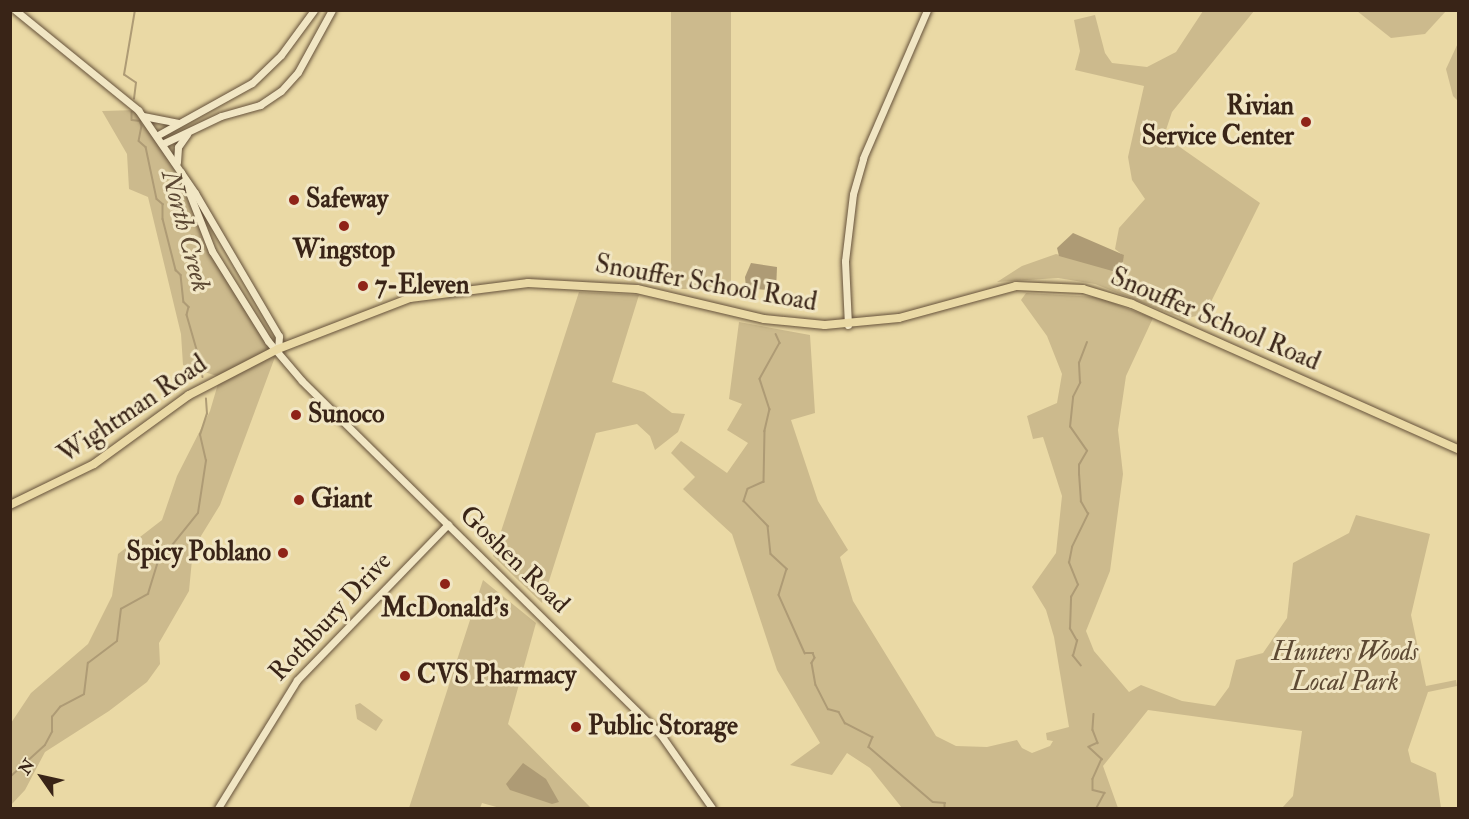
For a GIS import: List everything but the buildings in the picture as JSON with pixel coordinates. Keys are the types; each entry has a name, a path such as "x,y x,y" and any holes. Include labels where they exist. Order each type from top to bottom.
{"main road":[{"name":"Snouffer School Road","path":"278,349 410,298 528,283 627,287 775,321 848,325 899,318 1008,287 1083,289 1132,304 1458,449"},
{"name":"Wightman Road","path":"10,505 94,464 189,395 278,349"}],"street":[{"name":"Goshen Road","path":"15,10 126,98 158,135 279,336 278,349"},
{"path":"158,135 234,96 264,74 314,10"},
{"path":"162,144 260,105 281,91 298,72 332,10"},
{"path":"848,325 845,261 853,194 863,158 927,10"},
{"path":"143,116 173,124 186,121"},
{"path":"179,168 178,147 188,132"},
{"name":"Goshen Road","path":"179,168 212,251 268,341 278,349 302,381 661,735 712,808"},
{"name":"Rothbury Drive","path":"218,808 297,680 447,524"}],"green space":[{"path":"671,11 731,11 731,289 671,289"},
{"path":"1203,11 1254,11 1172,112 1164,136 1260,203 1205,314 1183,319 1095,284 1058,278 997,282 1022,266 1056,254 1104,266 1124,256 1115,249 1119,228 1145,199 1132,180 1128,157 1144,86 1075,70 1080,51 1074,20 1095,15 1105,53 1112,63 1147,67 1176,52"},
{"path":"1357,11 1446,11 1425,34 1391,38"},
{"path":"1458,43 1458,101 1453,96 1446,69"},
{"path":"138,110 177,165 196,217 254,320 278,349 220,505 193,549 189,591 159,643 160,664 147,682 109,711 45,752 25,790 11,805 11,723 31,693 88,644 112,596 118,554 162,520 177,476 210,411 220,377 183,365 181,334 148,197 129,189 127,154 102,111"},
{"path":"579,292 639,295 612,382 644,392 672,413 685,414 678,432 655,450 650,436 637,424 596,433 542,603 493,556"},
{"name":"Hunters Woods Local Park","path":"1026,293 1097,297 1153,318 1126,376 1118,430 1123,474 1110,571 1086,631 1094,651 1129,692 1141,685 1182,701 1215,706 1229,687 1236,660 1263,653 1287,618 1293,563 1349,533 1356,515 1430,534 1411,615 1426,686 1456,680 1457,686 1428,692 1408,750 1411,762 1436,773 1441,808 1282,808 1293,796 1302,731 1148,710 1103,766 1118,808 902,808 870,768 847,753 832,775 790,765 820,743 777,670 732,534 683,489 695,477 671,453 681,441 727,473 748,443 727,430 742,404 729,399 739,322 810,335 815,413 791,420 818,501 848,550 840,557 853,601 936,736 956,746 987,747 1017,740 1022,748 1032,753 1050,746 1053,741 1047,740 1046,733 1069,727 1054,637 1046,610 1032,587 1056,553 1062,496 1043,437 1033,439 1027,416 1057,403 1062,374 1047,336 1021,300"},
{"path":"483,580 536,623 508,724 591,808 500,808 482,803 480,808 409,808"},
{"path":"360,703 383,720 376,731 357,719 355,705"}],"shaded area":[{"path":"1073,233 1124,255 1122,267 1116,272 1059,256 1057,248"},
{"path":"751,263 777,267 776,291 746,288 745,277"},
{"path":"523,763 546,779 559,802 552,804 510,790 506,784"}],"waterway":[{"name":"North Creek","path":"134,99 136,83 124,75 135,10"},
{"name":"North Creek","path":"132,112 132,120 140,121 142,126 139,141 146,147 157,199 163,204 163,219 176,270 181,275 184,302 189,307 187,315 202,367"},
{"path":"776,334 780,343 760,379 770,409 765,431 764,482 748,489 744,501 768,526 771,554 787,569 779,595 805,653 813,653 815,658 812,663 816,685 828,709 839,712 845,723 873,737 869,747 933,802 945,803 945,808"},
{"path":"1081,666 1073,656 1077,641 1070,629 1071,597 1078,585 1069,563 1072,547 1088,514 1081,502 1079,475 1079,465 1087,451 1070,427 1073,397 1080,383 1079,363 1087,342"},
{"name":"North Creek","path":"202,372 203,377"},
{"name":"North Creek","path":"10,777 45,745 52,732 52,717 60,707 84,694 88,663 117,641 121,609 148,594 157,564 198,513 206,461 200,435 207,414 206,399"},
{"path":"1094,714 1093,730 1098,743 1089,747 1102,759 1093,779 1093,790 1105,793 1097,808"}],"place":[{"name":"Rivian Service Center","path":"1306,122"},
{"name":"Safeway","path":"294,200"},
{"name":"Wingstop","path":"344,226"},
{"name":"7-Eleven","path":"363,286"},
{"name":"Sunoco","path":"296,415"},
{"name":"Giant","path":"299,500"},
{"name":"Spicy Poblano","path":"283,553"},
{"name":"McDonald's","path":"445,584"},
{"name":"CVS Pharmacy","path":"405,676"},
{"name":"Public Storage","path":"576,727"}]}
